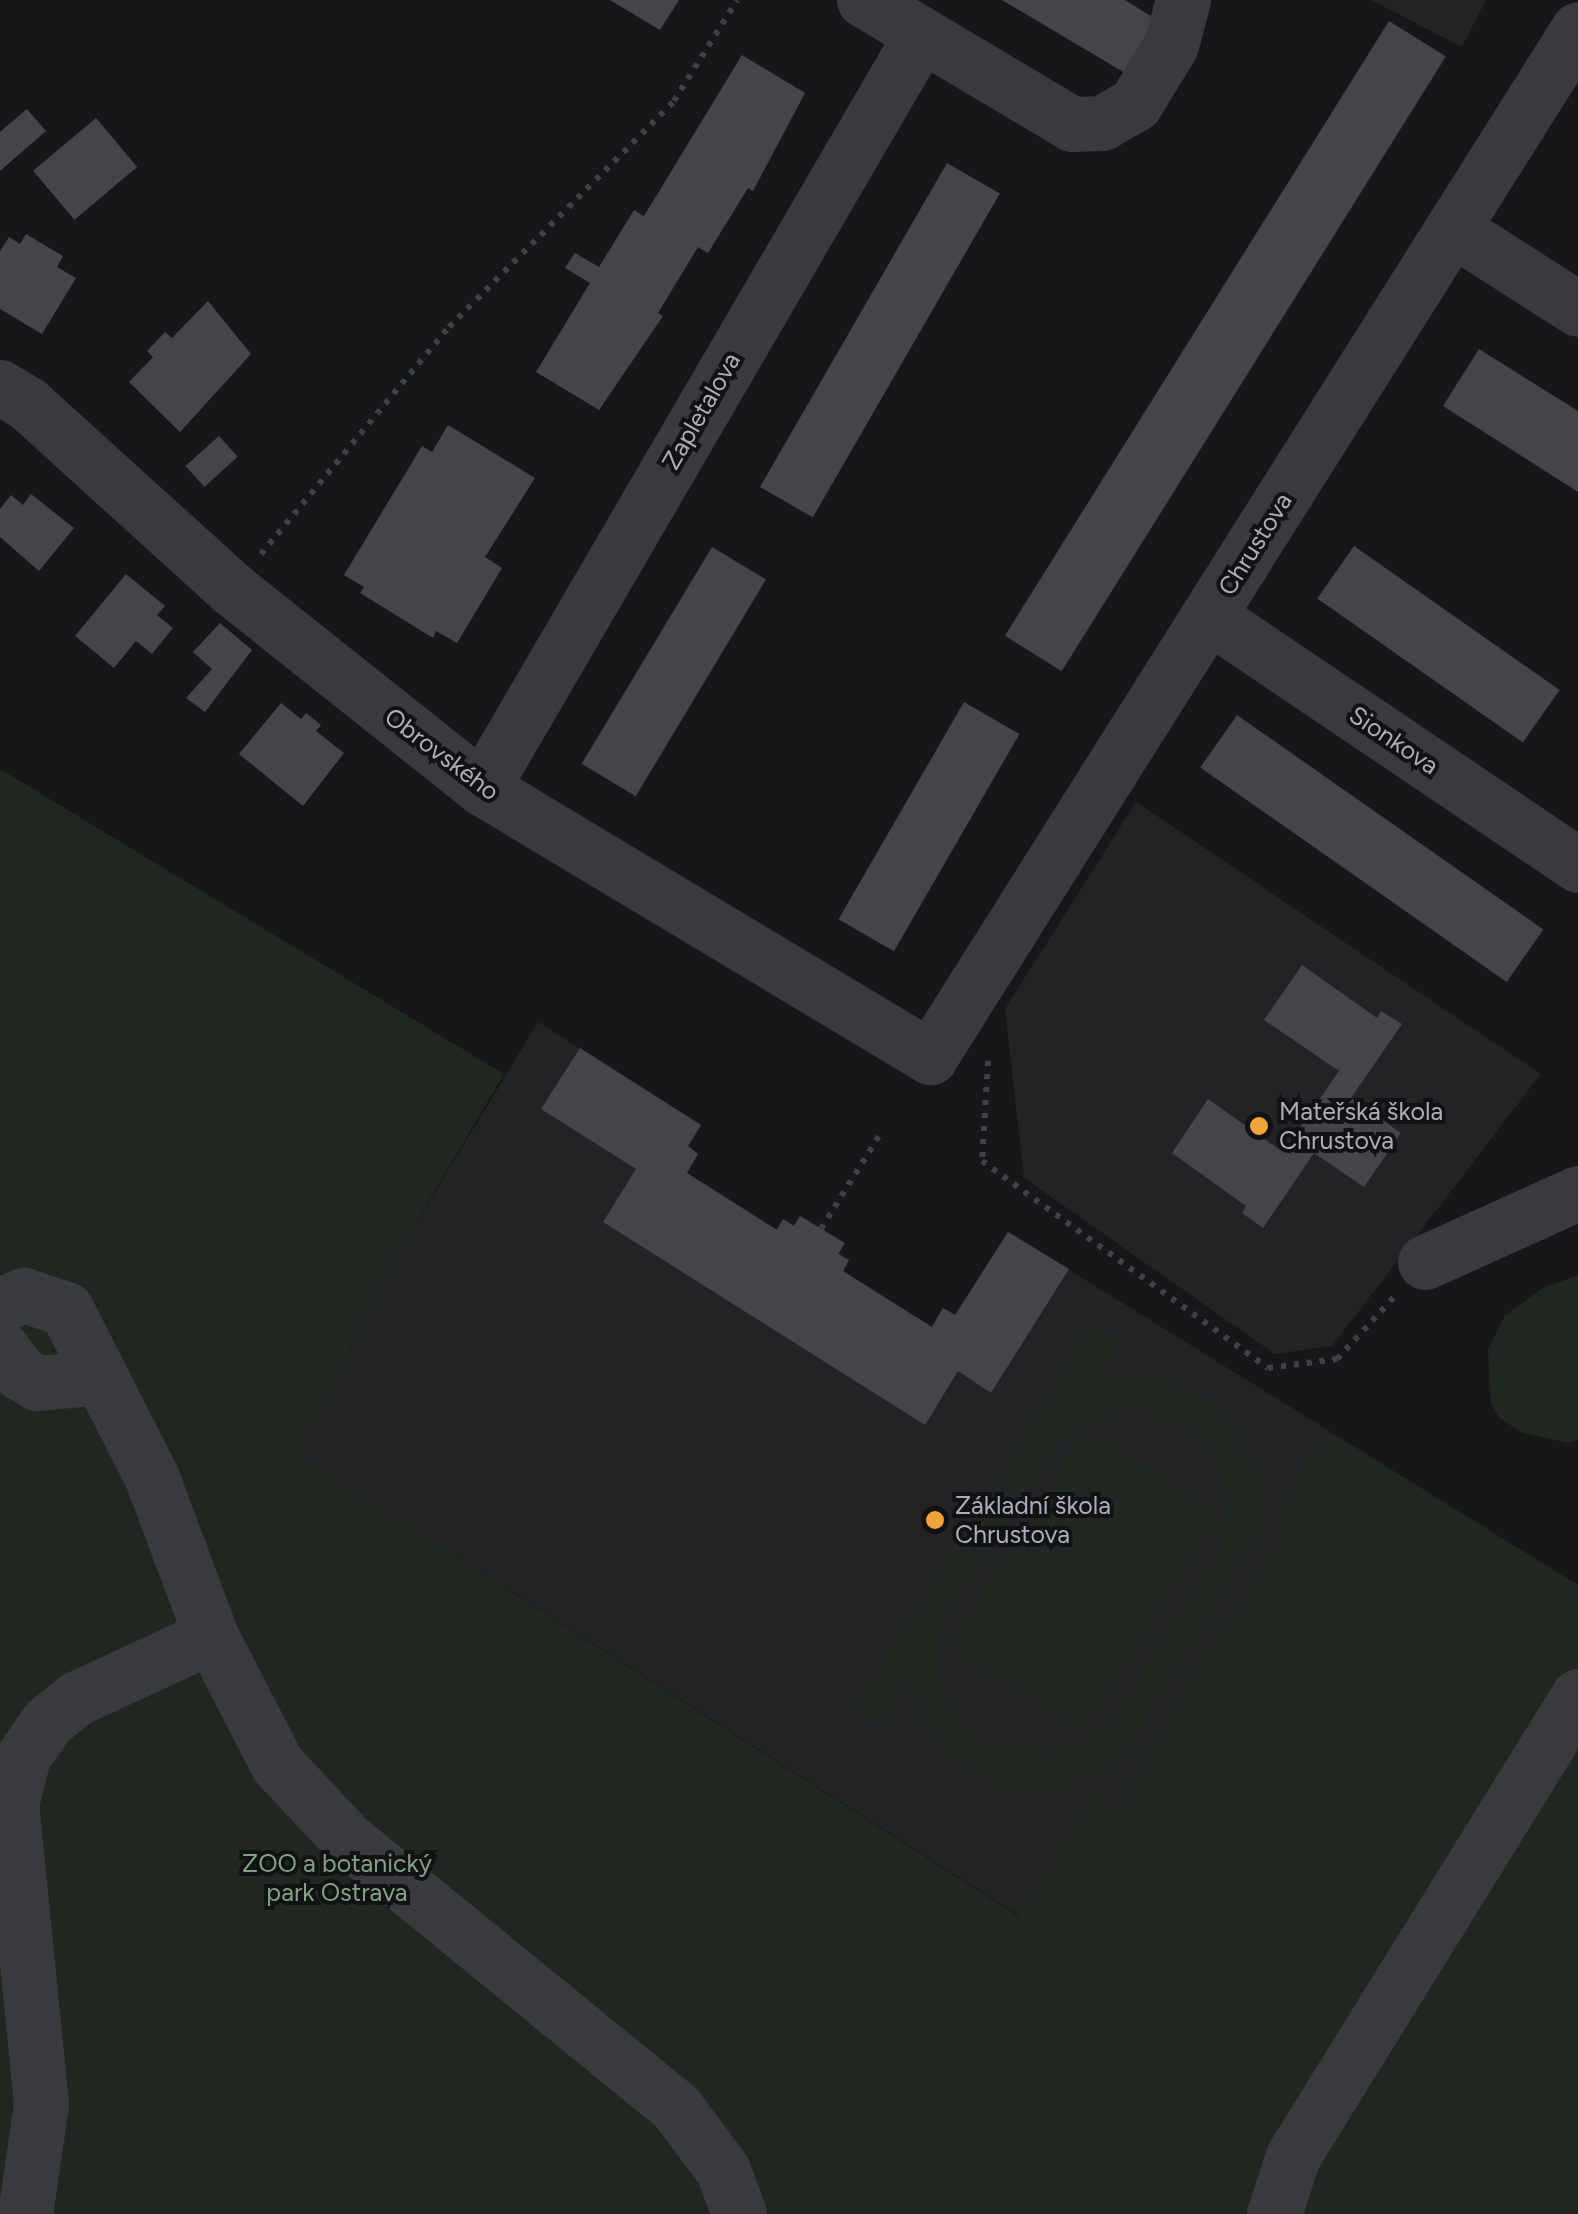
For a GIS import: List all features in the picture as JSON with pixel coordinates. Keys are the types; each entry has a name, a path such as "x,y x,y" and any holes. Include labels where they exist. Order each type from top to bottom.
{"street":[{"path":"864,0 1072,124 1102,123 1135,104 1171,44 1182,0"},
{"name":"Chrustova","path":"930,1057 1578,29"},
{"name":"Zapletalova","path":"482,788 921,34"},
{"path":"1453,228 1578,309"},
{"name":"Obrovského","path":"0,387 28,404 232,589 482,788 930,1057"},
{"name":"Sionkova","path":"1209,616 1578,865"},
{"path":"1425,1262 1578,1193"},
{"path":"0,1305 24,1294 66,1309 152,1478 211,1636 289,1776 346,1838 676,2107 723,2170 740,2214"},
{"path":"0,1346 37,1383 100,1377"},
{"path":"26,2214 41,2104 11,1804 23,1757 47,1722 77,1698 211,1636"},
{"path":"1274,2214 1294,2156 1578,1696"}],"path":[{"path":"232,589 449,328 674,101 737,0"},
{"path":"973,990 992,1002 982,1161 1268,1368 1337,1359 1425,1262"},
{"path":"821,1229 882,1131"}],"shaded area":[{"path":"1371,0 1486,0 1462,47"},
{"name":"Mateřská škola Chrustova","path":"1136,802 1541,1074 1332,1346 1275,1354 1024,1178 1005,1009"},
{"name":"Základní škola Chrustova","path":"538,1022 701,1125 688,1146 698,1154 687,1173 776,1229 783,1219 794,1225 800,1216 845,1243 839,1253 849,1260 843,1271 931,1327 943,1308 956,1314 1008,1232 1578,1585 1101,1968 296,1454 399,1251"}],"green space":[{"name":"ZOO a botanický park Ostrava","path":"0,769 504,1074 399,1251 296,1454 1018,1916 1093,1798 1117,1811 1155,1735 1283,1532 1273,1523 1325,1430 1578,1585 1578,2214 0,2214"},
{"path":"1578,1275 1578,1440 1568,1443 1520,1432 1499,1417 1491,1404 1488,1350 1505,1315 1543,1288"},
{"path":"1091,1323 1120,1341 1096,1380 1129,1375 1174,1381 1211,1402 1235,1428 1257,1476 1258,1537 1120,1761 1066,1787 1001,1786 979,1779 941,1751 917,1716 908,1684 882,1726 853,1709","holes":["1135,1410 1178,1422 1215,1459 1228,1503 1219,1549 1106,1728 1050,1756 989,1747 962,1725 944,1695 937,1659 945,1619 1065,1434 1106,1413"]},
{"path":"1084,1428 1221,1513 1084,1732 947,1647"}],"building":[{"path":"610,0 679,0 660,30"},
{"path":"1002,0 1125,0 1157,20 1125,73"},
{"path":"1389,21 1446,57 1062,671 1005,636"},
{"path":"742,55 805,93 753,191 748,188 708,253 698,247 658,313 663,316 599,410 536,372 590,283 565,268 575,253 599,267 634,210 644,216"},
{"path":"27,109 46,131 0,171 0,132"},
{"path":"96,118 137,167 74,220 33,171"},
{"path":"947,163 1000,194 813,517 760,487"},
{"path":"26,234 63,256 57,267 76,278 42,334 0,309 0,251 9,237 20,244"},
{"path":"208,301 251,354 180,432 129,382 153,357 147,351 165,332 172,338"},
{"path":"1479,349 1578,411 1578,492 1443,406"},
{"path":"448,425 535,478 485,557 502,568 457,643 436,631 433,638 360,593 364,587 344,575 422,446 432,452"},
{"path":"219,436 238,457 204,487 186,466"},
{"path":"31,494 74,528 39,571 0,537 0,509 11,495 23,505"},
{"path":"1354,546 1560,690 1523,742 1317,598"},
{"path":"712,547 766,579 636,796 582,764"},
{"path":"126,574 165,606 157,615 173,628 152,654 136,641 114,668 75,636"},
{"path":"220,623 252,650 205,712 186,698 212,669 193,652"},
{"path":"964,702 1019,734 894,951 838,919"},
{"path":"281,703 301,719 306,713 321,725 316,731 344,753 303,806 239,754"},
{"path":"1237,715 1543,930 1507,982 1200,767"},
{"path":"1302,965 1377,1018 1381,1011 1402,1024 1351,1098 1401,1133 1364,1187 1314,1153 1263,1228 1242,1213 1246,1206 1172,1153 1208,1099 1283,1152 1339,1071 1264,1020"},
{"path":"580,1048 701,1125 688,1146 698,1154 687,1173 777,1230 783,1219 794,1226 800,1216 845,1243 838,1254 849,1260 843,1271 932,1327 943,1308 955,1315 1008,1232 1069,1269 991,1393 958,1371 925,1425 603,1222 636,1169 541,1109"}],"place":[{"name":"Mateřská škola Chrustova","path":"1259,1126"},
{"name":"Základní škola Chrustova","path":"935,1520"}]}
